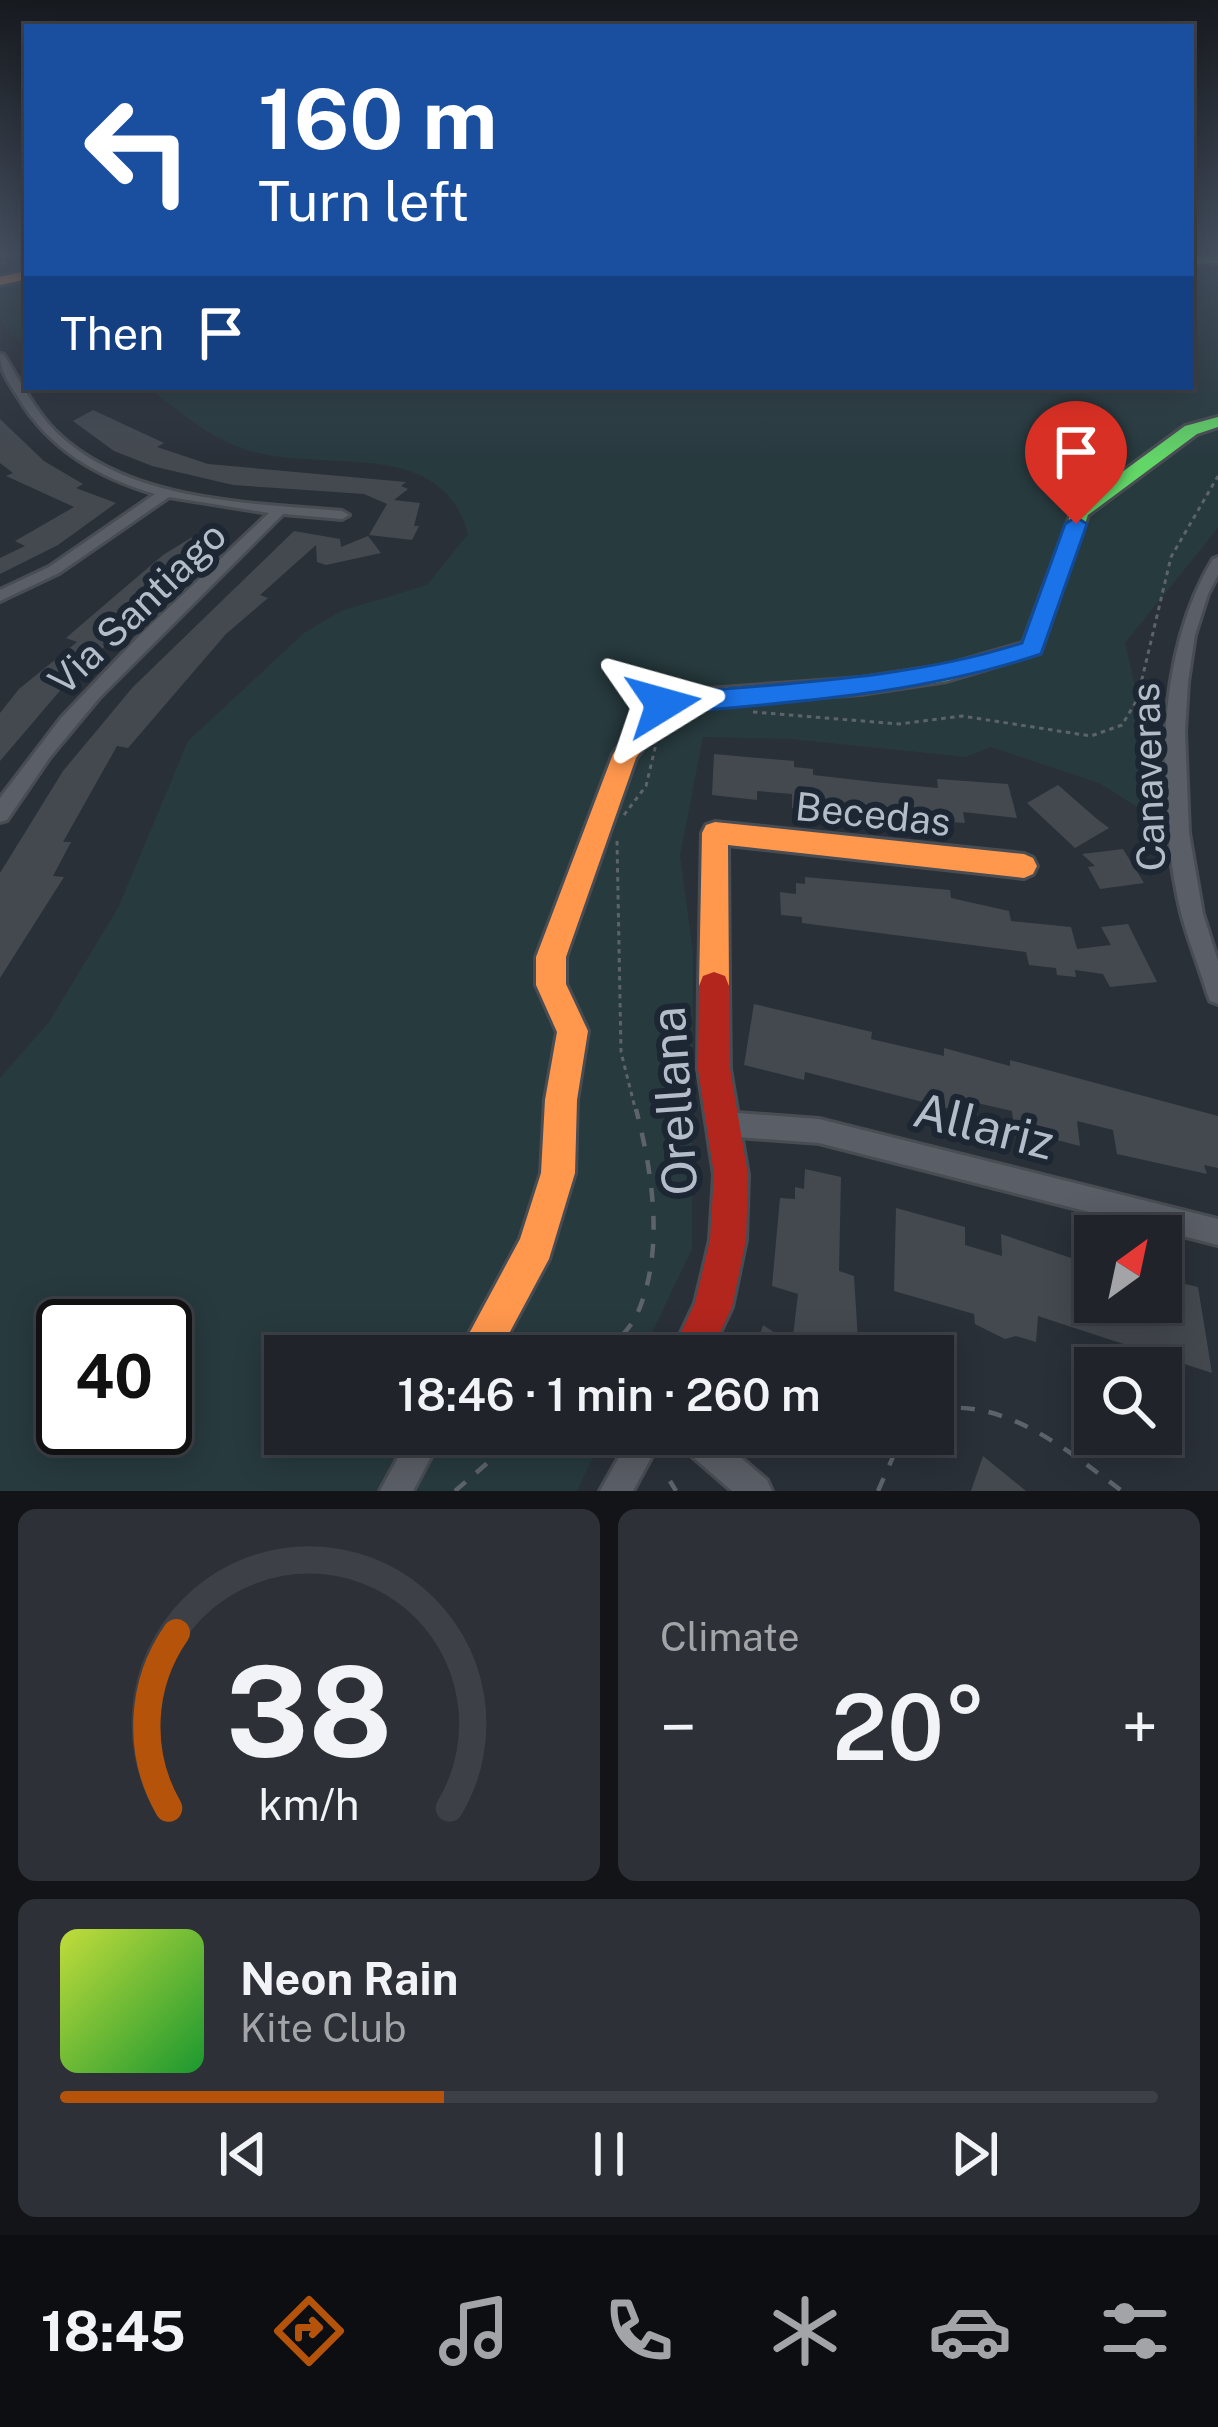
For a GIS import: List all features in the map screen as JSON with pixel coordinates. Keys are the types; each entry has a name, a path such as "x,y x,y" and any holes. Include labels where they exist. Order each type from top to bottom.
{"street":[{"path":"0,357 7,385 44,427 78,455 130,481 280,509 343,515"},
{"path":"489,1335 533,1261 559,1171 560,1099 573,1056 573,1023 550,984 552,954 596,842 613,779 642,728 663,704 680,698 853,687 972,668 1033,648 1080,512 1191,430 1218,422"},
{"path":"0,596 54,570 168,491"},
{"name":"Via Santiago","path":"0,814 64,724 201,586 256,538 280,509"},
{"name":"Canaveras","path":"1218,562 1189,616 1178,669 1180,824 1192,911 1218,993"},
{"name":"Becedas","path":"715,833 1024,866"},
{"name":"Orellana","path":"699,1335 713,1307 728,1240 731,1175 714,1070 715,833"},
{"name":"Allariz","path":"725,1124 819,1131 1218,1232"},
{"path":"395,1491 416,1455"},
{"path":"616,1491 637,1455"},
{"path":"714,1455 756,1491"}],"path":[{"path":"954,1402 995,1412 1121,1491"},
{"path":"455,1491 496,1455"},
{"path":"878,1491 894,1455"},
{"path":"670,1481 676,1491"}],"green space":[{"path":"1,322 24,322 24,346"},
{"path":"1194,322 1218,322 1218,528 1125,643 1154,768 1158,820 1099,783 991,747 966,757 790,739 703,737 680,856 693,952 692,1249 651,1335 264,1335 264,1455 594,1455 577,1491 0,1491 0,1078 49,1022 118,908 188,741 304,633 341,611 427,585 468,534 453,502 432,482 405,470 272,456 228,443 151,390 1194,390"}],"building":[{"path":"93,410 164,443 157,447 208,464 406,482 401,486 408,489 394,500 420,503 414,526 419,526 412,540 369,535 387,504 364,494 233,485 152,466 114,451 73,421"},
{"path":"0,419 44,461 83,484 76,488 116,503 58,545 0,574 0,558 25,546 15,541 74,507 6,476 13,473 0,463"},
{"path":"202,531 224,541 76,672 0,761 0,713 19,689 77,642 66,638 88,619 163,555"},
{"path":"294,531 340,539 341,547 368,536 381,553 326,565 317,562 316,545 260,595 268,598 226,634 128,748 117,746 63,842 71,842 53,876 64,877 0,978 0,873 63,771 133,687"},
{"path":"714,754 794,761 794,767 813,769 813,775 874,782 938,788 937,779 1008,784 1017,818 963,812 965,823 879,818 850,815 849,809 792,808 792,794 757,791 757,800 712,795"},
{"path":"1058,785 1109,828 1075,848 1027,803"},
{"path":"1123,849 1144,883 1100,889 1088,867 1095,866 1082,854"},
{"path":"805,877 950,890 951,898 1009,911 1011,921 1071,927 1077,949 1111,945 1101,927 1128,924 1157,982 1110,987 1103,974 1075,970 1076,977 1057,975 1056,968 1029,965 1026,952 802,923 802,917 781,915 780,892 796,894 796,883 805,884"},
{"path":"754,1004 872,1032 871,1039 944,1056 944,1048 1010,1066 1010,1060 1218,1116 1218,1168 1204,1165 1207,1174 1117,1154 1113,1130 1077,1121 1080,1146 1014,1129 1012,1111 977,1103 978,1116 805,1072 804,1080 744,1065"},
{"path":"805,1169 841,1177 839,1271 854,1276 858,1335 793,1335 798,1294 772,1286 780,1198 795,1199 795,1187 804,1189"},
{"path":"896,1208 965,1227 965,1245 1002,1256 1001,1234 1074,1259 1074,1323 1182,1323 1182,1283 1198,1287 1212,1373 1182,1363 1182,1347 1133,1347 1038,1316 1036,1342 1016,1336 1005,1339 975,1324 974,1314 894,1291"},
{"path":"763,1325 778,1335 760,1335"},
{"path":"983,1456 1026,1491 971,1491"}],"traffic: fast":[{"path":"861,686 947,673 1032,648 1080,512 1191,430 1218,422"}],"traffic: slow":[{"path":"487,1335 536,1246 558,1173 561,1100 573,1031 551,985 551,957 625,754 658,711 680,699 861,686"},
{"path":"714,986 715,833 1024,866"}],"traffic: jam":[{"path":"699,1335 713,1307 728,1240 731,1175 714,1069 714,986"}],"route":[{"path":"663,704 680,698 853,687 972,668 1033,648 1076,524"}]}
